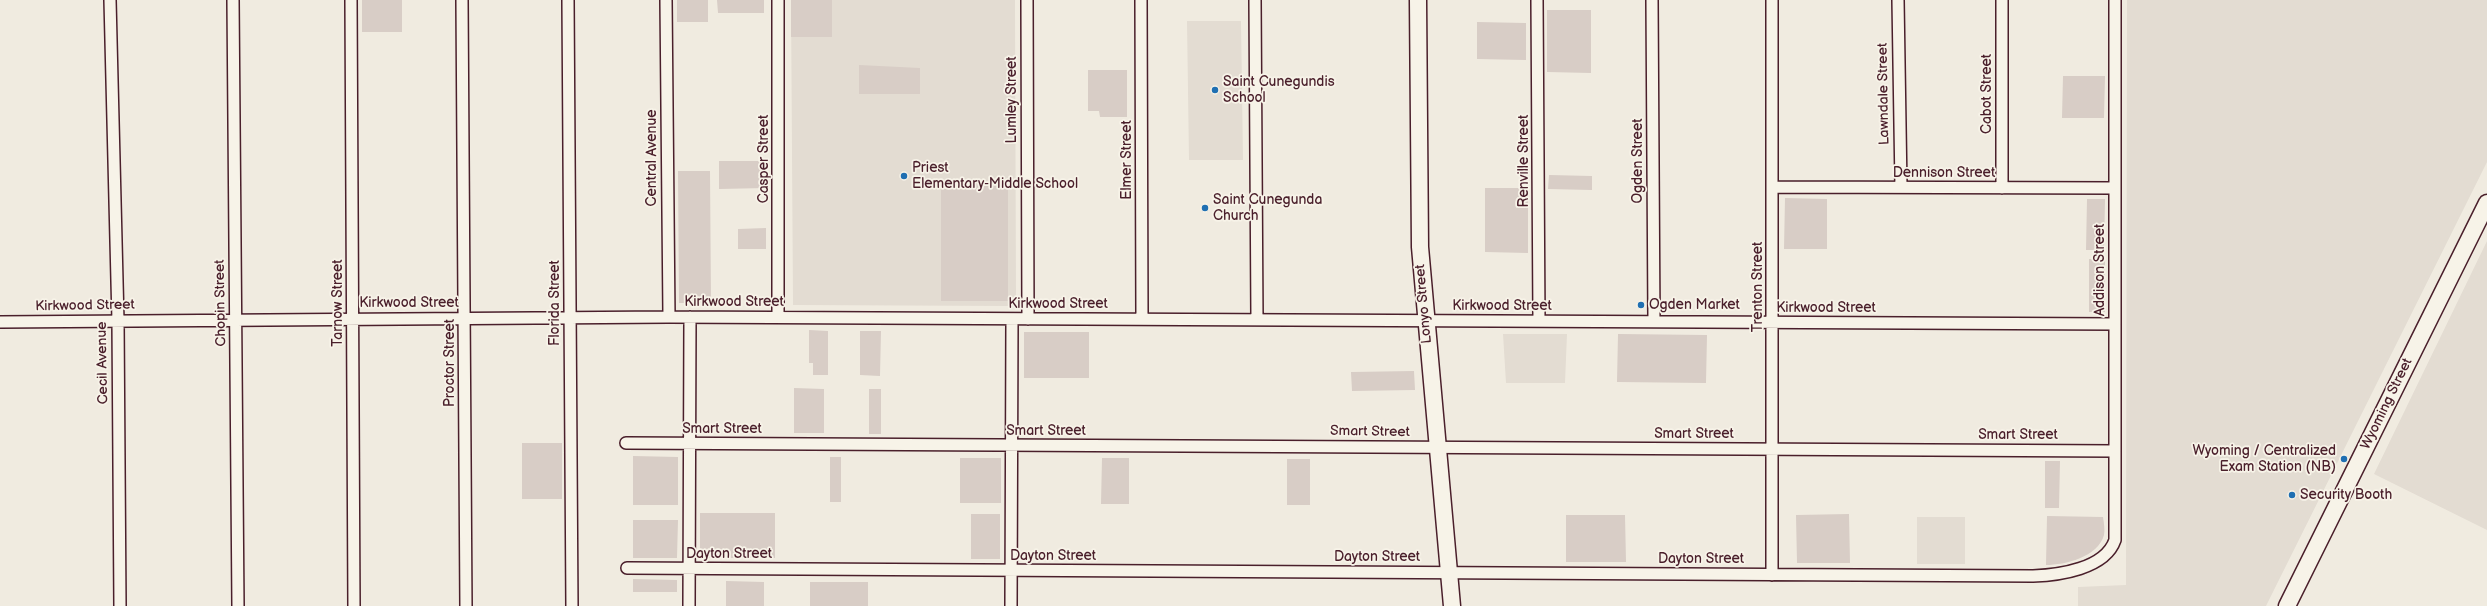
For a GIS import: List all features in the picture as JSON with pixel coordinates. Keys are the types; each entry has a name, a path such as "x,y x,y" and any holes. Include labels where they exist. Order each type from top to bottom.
{"street":[{"name":"Cecil Avenue","path":"110,0 118,321 120,606"},
{"name":"Chopin Street","path":"233,0 238,606"},
{"name":"Tarnow Street","path":"351,0 354,606"},
{"name":"Proctor Street","path":"462,0 466,606"},
{"name":"Florida Street","path":"568,0 572,606"},
{"name":"Central Avenue","path":"666,0 668,317"},
{"name":"Casper Street","path":"778,0 778,317"},
{"name":"Lumley Street","path":"1027,0 1028,319"},
{"name":"Elmer Street","path":"1141,0 1142,319"},
{"path":"1255,0 1257,319"},
{"name":"Lonyo Street","path":"1418,0 1419,231 1426,321 1430,448 1442,573 1452,606"},
{"name":"Renville Street","path":"1538,0 1539,321"},
{"name":"Ogden Street","path":"1652,0 1654,322"},
{"name":"Trenton Street","path":"1772,0 1772,575"},
{"name":"Lawndale Street","path":"1898,0 1901,187"},
{"name":"Cabot Street","path":"2002,0 2002,188"},
{"name":"Addison Street","path":"2115,0 2115,540"},
{"name":"Dennison Street","path":"1773,187 2115,188"},
{"name":"Wyoming Street","path":"2287,606 2487,203"},
{"path":"688,606 690,317"},
{"name":"Kirkwood Street","path":"0,322 778,317 2115,324"},
{"path":"1011,606 1012,319"},
{"name":"Smart Street","path":"626,443 1430,448 2115,450"},
{"name":"Dayton Street","path":"627,568 1772,575 2052,575 2066,573 2089,564 2110,549 2115,540"}],"shaded area":[{"path":"362,0 402,0 402,32 362,32"},
{"path":"677,0 708,0 708,22 677,22"},
{"path":"717,0 764,0 764,13 718,13"},
{"name":"Priest Elementary‑Middle School","path":"791,0 1015,0 1016,306 793,305"},
{"path":"791,0 832,0 832,37 791,37"},
{"path":"2127,0 2487,0 2487,162 2266,606 2078,606 2078,587 2126,585"},
{"path":"1547,10 1591,10 1591,73 1547,72"},
{"name":"Saint Cunegundis School","path":"1187,21 1241,21 1243,160 1189,160"},
{"path":"1477,22 1526,23 1526,60 1477,59"},
{"path":"859,65 920,68 920,94 859,94"},
{"path":"1088,70 1127,70 1127,117 1100,117 1099,111 1088,111"},
{"path":"2063,76 2105,76 2104,118 2062,118"},
{"path":"719,161 765,161 766,188 719,189"},
{"path":"678,171 710,171 711,303 679,303"},
{"path":"1549,175 1592,176 1592,190 1548,189"},
{"path":"941,182 1008,183 1008,301 941,301"},
{"path":"1485,188 1528,188 1528,253 1485,252"},
{"path":"1785,198 1827,199 1827,249 1784,249"},
{"path":"2087,199 2105,199 2104,250 2086,250"},
{"path":"766,228 766,249 738,249 738,229"},
{"path":"2487,241 2487,530 2374,474"},
{"path":"2089,259 2105,259 2105,312 2089,312"},
{"path":"809,330 828,331 828,375 813,375 813,363 809,363"},
{"path":"860,331 881,331 880,376 860,375"},
{"path":"1024,332 1089,332 1089,378 1024,378"},
{"path":"1503,334 1567,334 1565,383 1506,383"},
{"path":"1618,334 1707,335 1706,383 1617,382"},
{"path":"1414,371 1415,390 1352,391 1351,372"},
{"path":"794,388 824,389 824,433 794,433"},
{"path":"869,389 881,389 881,434 869,434"},
{"path":"522,443 562,443 562,499 522,499"},
{"path":"633,456 678,457 678,505 633,505"},
{"path":"830,457 841,457 841,502 830,502"},
{"path":"960,458 1001,458 1001,503 960,503"},
{"path":"1102,458 1129,458 1129,504 1101,504"},
{"path":"1287,459 1310,459 1310,505 1287,505"},
{"path":"2045,461 2060,461 2059,508 2045,508"},
{"path":"700,513 775,513 775,558 700,558"},
{"path":"971,514 1000,514 1000,559 971,559"},
{"path":"1849,514 1850,563 1797,563 1796,515"},
{"path":"1566,515 1625,515 1626,562 1566,562"},
{"path":"2047,516 2103,517 2104,535 2101,543 2088,554 2080,558 2054,565 2046,565"},
{"path":"1917,517 1965,517 1965,564 1917,564"},
{"path":"633,520 678,520 677,558 633,558"},
{"path":"633,579 677,580 677,592 633,592"},
{"path":"726,581 764,582 764,606 726,606"},
{"path":"810,582 868,582 868,606 810,606"}],"place":[{"name":"Saint Cunegundis School","path":"1215,90"},
{"name":"Priest Elementary‑Middle School","path":"904,176"},
{"name":"Saint Cunegunda Church","path":"1205,208"},
{"name":"Ogden Market","path":"1641,305"},
{"name":"Wyoming / Centralized Exam Station (NB)","path":"2344,459"},
{"name":"Security Booth","path":"2292,495"}]}
